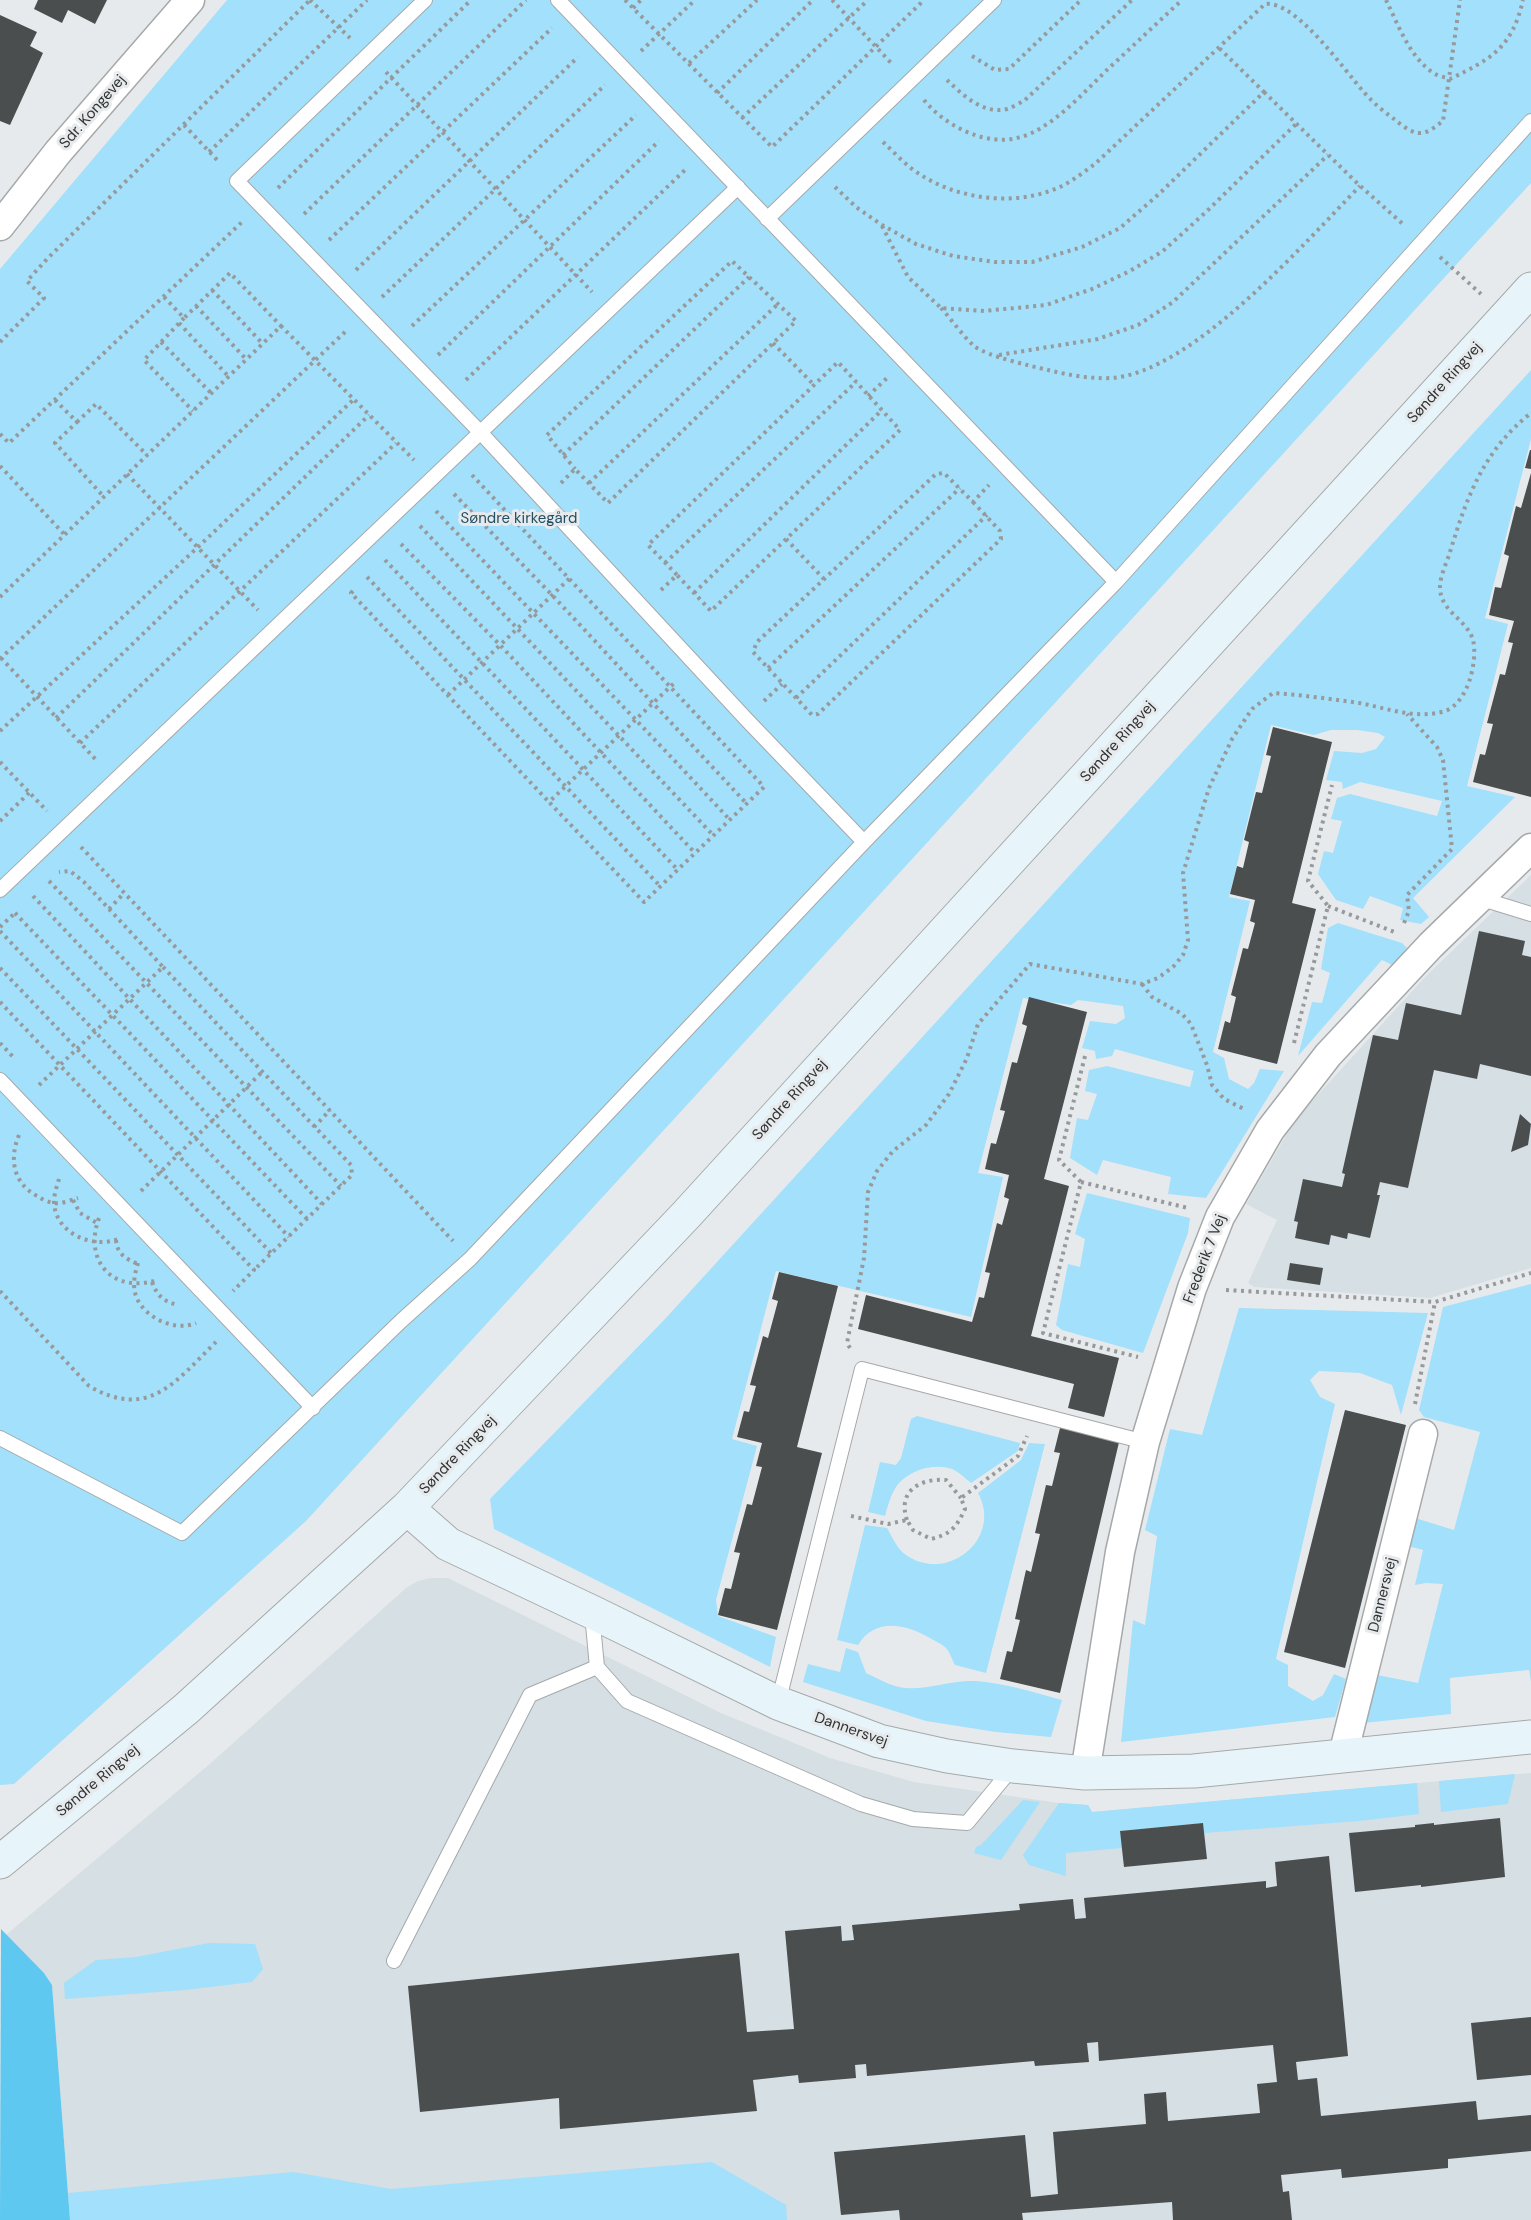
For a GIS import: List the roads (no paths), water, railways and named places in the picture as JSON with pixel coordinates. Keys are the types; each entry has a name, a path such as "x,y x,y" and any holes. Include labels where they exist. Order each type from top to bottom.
{"main road":[{"name":"Søndre Ringvej","path":"0,1862 186,1709 407,1508 686,1215 1531,289"},
{"name":"Dannersvej","path":"407,1508 448,1544 592,1611 778,1703 879,1741 947,1756 1013,1766 1085,1773 1194,1771 1531,1737"}],"street":[{"name":"Sdr. Kongevej","path":"0,226 58,152 190,0"},
{"name":"Frederik 7 Vej","path":"1085,1773 1120,1552 1145,1442 1192,1288 1220,1216 1274,1125 1328,1055 1431,945 1531,848"},
{"name":"Dannersvej","path":"1343,1755 1423,1434"}],"lane":[{"path":"425,0 237,181 481,432 864,842"},
{"path":"558,0 1116,582"},
{"path":"767,219 994,0"},
{"path":"0,1438 182,1533 401,1321 470,1259 864,842 1116,582 1531,121"},
{"path":"0,890 738,188"},
{"path":"1479,898 1531,914"},
{"path":"0,1080 313,1408"},
{"path":"778,1703 862,1370 1145,1442"},
{"path":"592,1611 597,1667 627,1701 861,1804 913,1819 966,1824 1013,1766"},
{"path":"394,1961 530,1695 597,1667"}],"park label":[{"name":"Søndre kirkegård","path":"519,519"}]}
